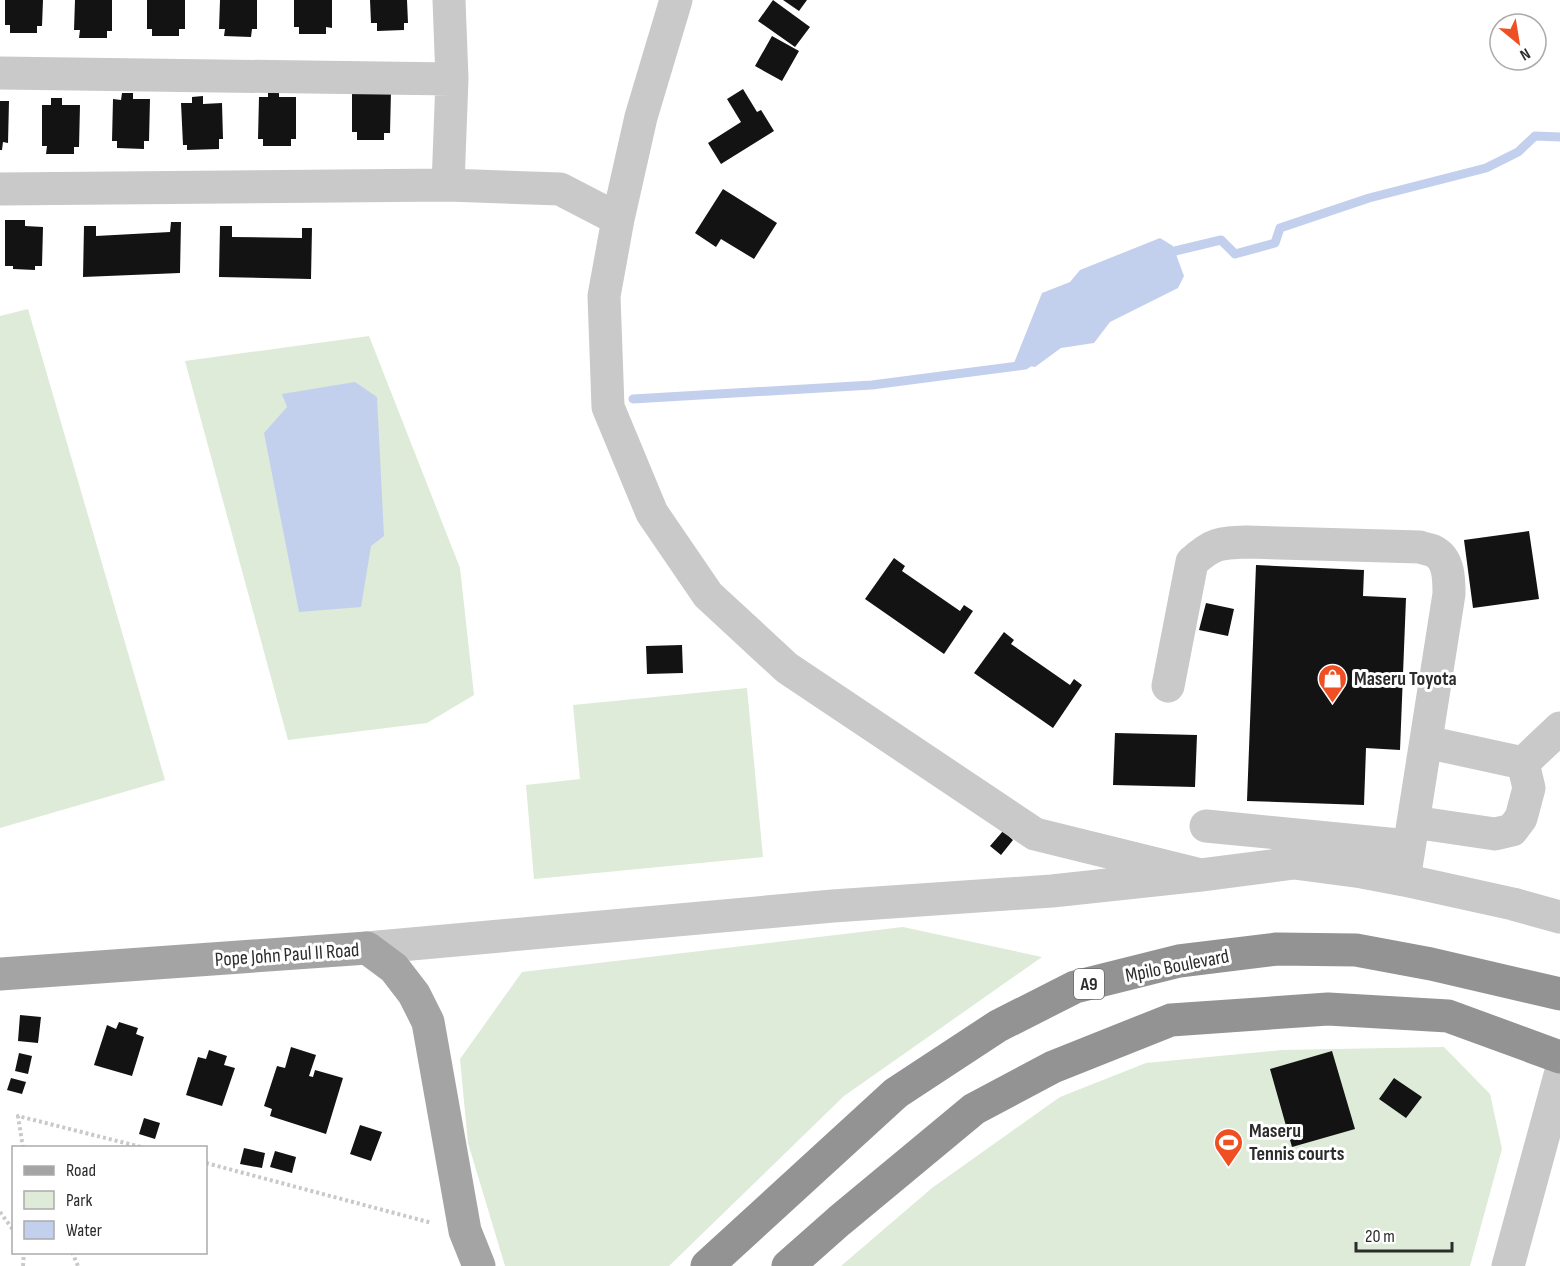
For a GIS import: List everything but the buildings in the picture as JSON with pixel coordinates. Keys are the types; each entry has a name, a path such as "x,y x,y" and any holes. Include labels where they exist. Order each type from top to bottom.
{"highway":[{"name":"Mpilo Boulevard","path":"707,1266 896,1094 998,1026 1075,987 1179,961 1277,949 1356,950 1431,964 1560,994"},
{"path":"788,1266 838,1221 974,1109 1053,1066 1171,1020 1328,1009 1448,1016 1560,1057"}],"main road":[{"name":"Pope John Paul II Road","path":"1,973 367,948 394,968 414,994 428,1022 465,1232 479,1266"}],"street":[{"path":"448,184 452,79 449,0"},
{"path":"676,0 642,117 603,296 608,407 652,513 708,595 786,668 1035,834 1201,875"},
{"path":"0,73 452,79"},
{"path":"0,189 448,184 561,189 618,219"},
{"path":"1168,686 1192,562 1206,549 1222,543 1247,542 1420,547 1436,552 1449,574 1449,594 1404,880"},
{"path":"1523,763 1560,728"},
{"path":"1426,742 1523,763"},
{"path":"1206,826 1411,834 1495,834 1512,830 1521,818 1529,788 1523,763"},
{"path":"367,948 833,906 1052,891 1294,863 1404,880 1513,904 1560,917"},
{"path":"1508,1266 1560,1075"}],"path":[{"path":"23,1146 18,1116 137,1146"},
{"path":"207,1164 465,1232"},
{"path":"0,1212 12,1228"}],"green space":[{"path":"28,309 165,780 0,828 0,316"},
{"path":"369,336 460,568 474,695 427,723 288,740 185,361"},
{"path":"747,688 763,857 534,879 526,785 580,779 573,705"},
{"path":"903,927 1042,957 844,1096 669,1266 505,1266 468,1143 460,1059 522,972"},
{"name":"Maseru Tennis courts","path":"1444,1047 1490,1094 1502,1149 1470,1266 841,1266 932,1188 1060,1097 1146,1063 1282,1050"}],"water":[{"path":"1160,238 1173,246 1184,276 1178,288 1110,322 1094,343 1061,348 1035,367 1014,363 1042,293 1070,282 1080,270"},
{"path":"355,382 377,397 384,536 371,546 361,607 299,612 264,433 287,407 282,394"}],"waterway":[{"path":"1165,258 1175,251 1221,240 1235,254 1275,243 1280,228 1369,198 1486,168 1518,152 1535,136 1560,137"},
{"path":"633,399 872,385 1025,365 1035,358"}],"place":[{"name":"Maseru Toyota","path":"1333,704"},
{"name":"Maseru Tennis courts","path":"1228,1168"}]}
